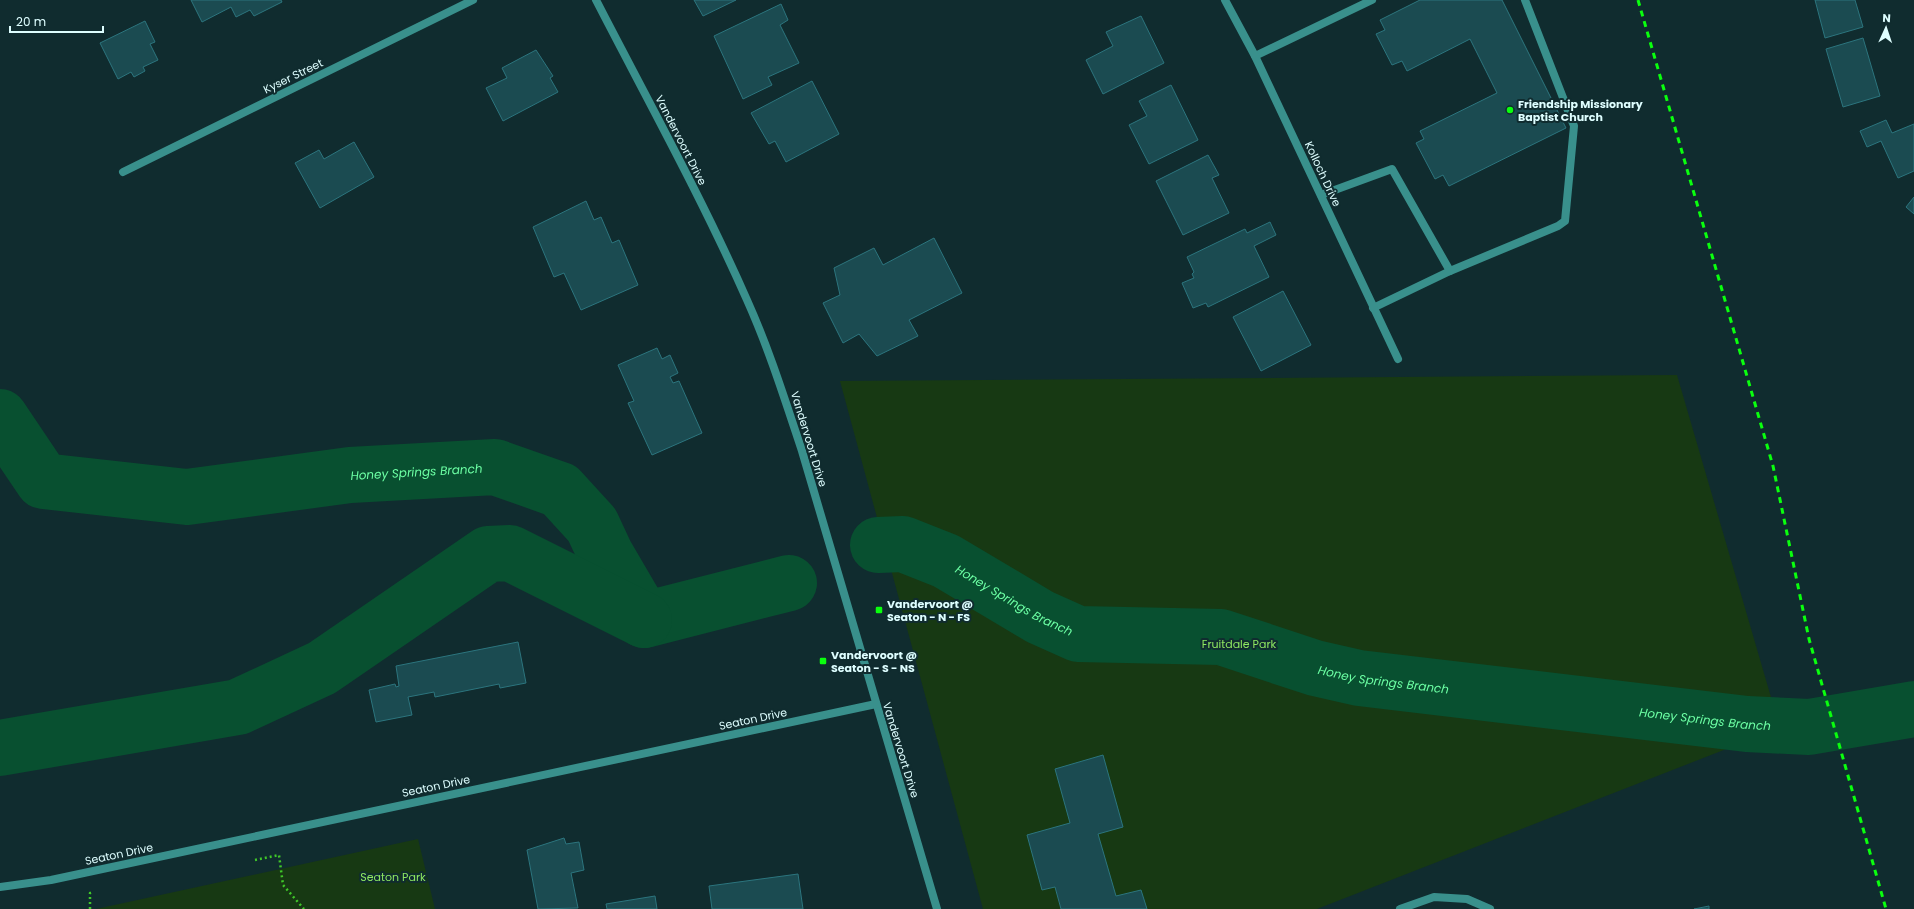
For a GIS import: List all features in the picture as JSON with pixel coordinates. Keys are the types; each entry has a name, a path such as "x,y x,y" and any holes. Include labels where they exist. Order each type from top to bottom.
{"street":[{"name":"Kyser Street","path":"123,172 473,0"},
{"name":"Vandervoort Drive","path":"596,0 705,211 756,321 778,376 802,451 937,909"},
{"name":"Kolloch Drive","path":"1225,0 1255,56 1398,359"},
{"path":"1255,56 1372,0"},
{"path":"1373,308 1450,271 1558,226 1565,221 1574,126 1526,0"},
{"path":"1321,195 1392,169 1450,271"},
{"name":"Seaton Drive","path":"0,887 51,880 876,704"},
{"path":"1400,909 1434,897 1467,899 1490,909"}],"path":[{"path":"279,855 283,885 304,909"},
{"path":"90,893 90,909"}],"green space":[{"name":"Fruitdale Park","path":"1677,375 1780,728 1317,909 983,909 840,381"},
{"name":"Seaton Park","path":"418,839 435,909 96,909"}],"building":[{"path":"191,0 281,0 282,2 254,16 250,10 236,17 231,7 202,22"},
{"path":"694,0 736,0 703,16"},
{"name":"Friendship Missionary Baptist Church","path":"1420,0 1502,0 1566,128 1449,186 1443,175 1435,179 1416,143 1424,139 1420,131 1497,93 1470,39 1407,71 1402,61 1392,65 1376,34 1385,30 1380,20"},
{"path":"1815,0 1855,0 1863,27 1825,38"},
{"path":"781,4 788,20 780,25 799,63 768,77 772,85 743,99 714,36"},
{"path":"1141,16 1164,63 1103,94 1086,60 1113,46 1106,32"},
{"path":"145,21 155,42 150,44 158,60 143,67 145,71 134,77 131,72 118,79 100,43"},
{"path":"1863,38 1880,96 1843,107 1826,49"},
{"path":"536,50 553,76 550,78 558,92 503,121 486,88 507,78 502,68"},
{"path":"812,81 839,134 786,162 775,141 769,144 751,113"},
{"path":"1171,85 1198,140 1149,164 1129,125 1147,116 1139,101"},
{"path":"1886,120 1892,133 1914,124 1914,171 1898,178 1881,141 1867,147 1860,131"},
{"path":"354,142 374,177 320,208 295,163 319,150 324,159"},
{"path":"1208,155 1219,175 1212,178 1229,213 1183,235 1156,181"},
{"path":"1914,197 1914,214 1906,207"},
{"path":"586,201 594,220 601,217 612,243 619,240 638,285 581,310 564,273 554,277 533,227"},
{"path":"1270,222 1276,235 1254,246 1269,277 1208,307 1206,303 1193,308 1182,283 1194,278 1192,274 1194,272 1187,257 1245,229 1247,233"},
{"path":"934,238 962,293 909,320 918,336 877,356 859,334 843,343 823,303 840,295 834,268 874,248 883,265"},
{"path":"1283,291 1311,345 1261,371 1233,317"},
{"path":"657,348 662,359 670,355 678,373 670,377 673,383 679,381 702,433 652,455 628,403 634,401 618,365"},
{"path":"518,642 526,683 500,688 499,684 435,697 434,692 408,697 412,715 376,722 369,690 395,684 396,687 399,686 396,666"},
{"path":"1103,755 1123,827 1098,834 1116,896 1141,890 1147,909 1061,909 1055,887 1042,890 1027,835 1070,823 1055,769"},
{"path":"564,838 566,844 579,842 584,870 571,873 578,908 538,909 527,850"},
{"path":"798,874 803,909 712,909 709,886"},
{"path":"655,896 657,909 607,909 606,904"},
{"path":"1709,906 1709,909 1694,909"}],"waterway":[{"name":"Honey Springs Branch","path":"0,417 43,481 187,497 350,475 495,467 560,490 592,525 606,555 644,620 789,583"},
{"name":"Honey Springs Branch","path":"878,545 903,544 946,561 1040,617 1078,634 1221,637 1315,668 1359,678 1747,724 1809,727 1914,709"},
{"path":"0,748 238,707 322,668 488,554 510,553 644,620"}],"railway":[{"path":"1638,0 1773,466 1809,639 1886,909"}],"place":[{"name":"Friendship Missionary Baptist Church","path":"1510,110"},
{"name":"Vandervoort @ Seaton - N - FS","path":"879,610"},
{"name":"Vandervoort @ Seaton - S - NS","path":"823,661"}]}
